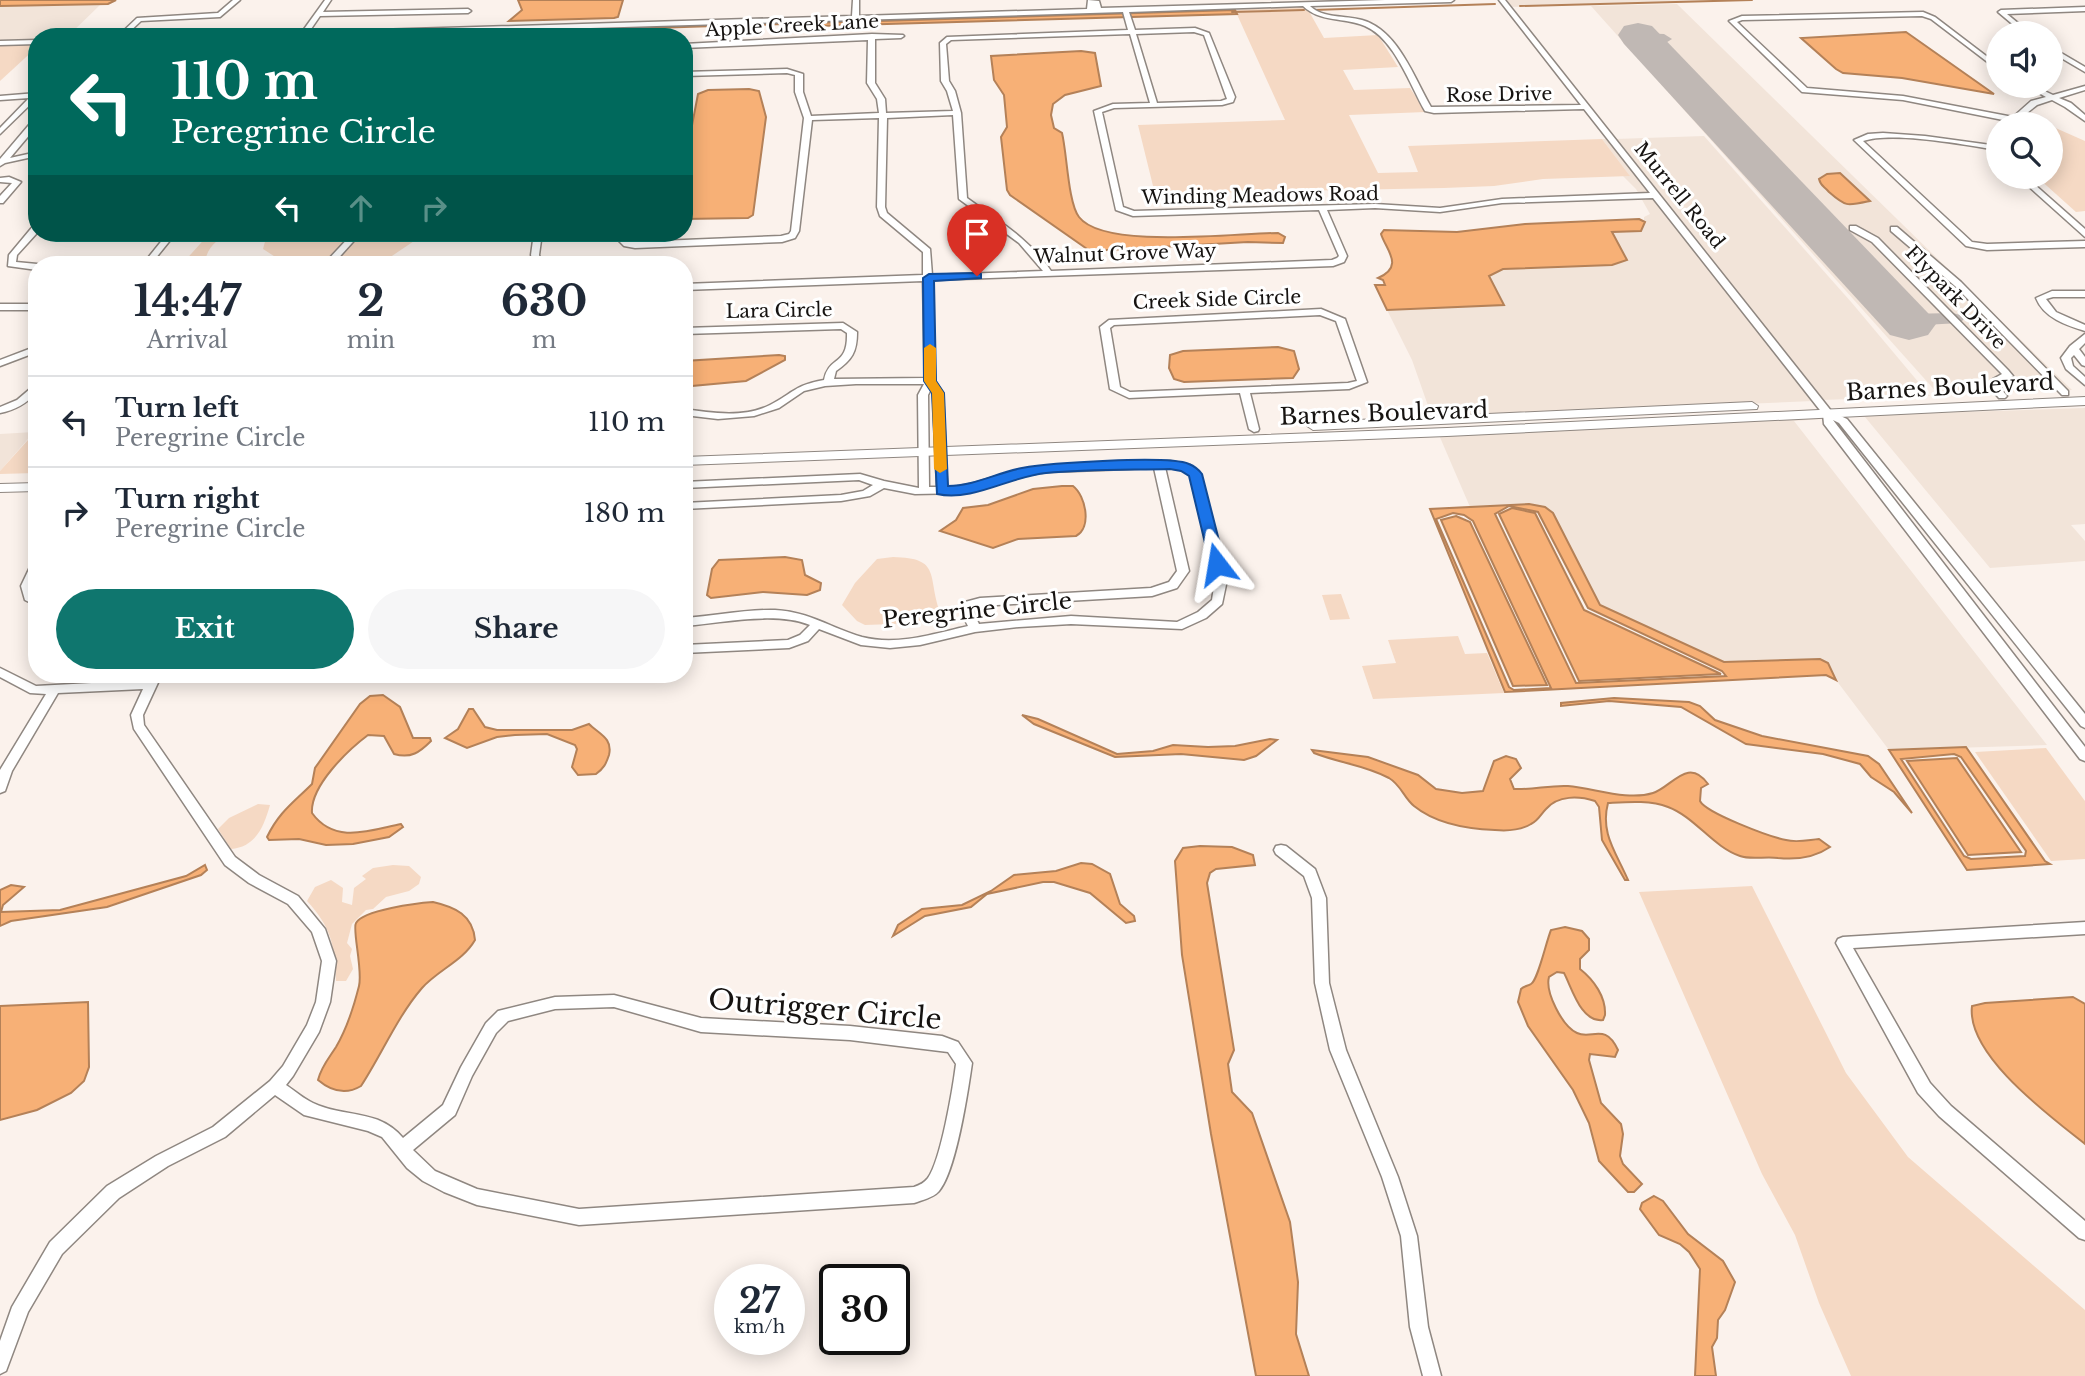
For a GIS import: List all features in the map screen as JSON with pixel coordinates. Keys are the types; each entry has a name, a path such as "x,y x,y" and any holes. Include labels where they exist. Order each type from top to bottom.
{"main road":[{"name":"Barnes Boulevard","path":"693,450 1228,440 1495,429 1756,406 1824,408 2085,393"},
{"name":"Barnes Boulevard","path":"693,460 932,446 1250,432 1824,408 2085,401"},
{"path":"1228,440 1250,432"},
{"path":"1120,444 1250,432"},
{"path":"0,478 28,476"},
{"path":"0,488 28,486"}],"street":[{"path":"128,28 139,19 220,15 237,0"},
{"path":"308,28 328,0"},
{"path":"855,19 856,0"},
{"path":"1092,0 1090,9 1096,12"},
{"path":"1189,0 1192,9"},
{"path":"524,28 1451,0"},
{"name":"Murrell Road","path":"1502,0 1824,408 1843,421 2085,722"},
{"name":"Rose Drive","path":"1305,5 1310,12 1318,16 1343,17 1374,27 1390,44 1427,109 1586,107"},
{"path":"2012,21 2001,12 2085,9"},
{"path":"318,15 468,11"},
{"path":"1126,11 1154,104"},
{"path":"1986,59 1933,18 1923,14 1742,18 1732,21 1805,90 1903,98 1986,117"},
{"name":"Winding Meadows Road","path":"1132,32 1203,31 1207,34 1231,96 1230,100 1222,103 1113,106 1098,111 1119,208 1125,212 1375,206 1440,210 1502,201 1655,195"},
{"path":"1049,274 1041,259 963,199 957,113 951,91 945,81 943,43 949,38 1132,32"},
{"path":"872,36 871,83 881,99 883,116 881,207 883,214 927,251 930,381 923,395 942,491"},
{"name":"Apple Creek Lane","path":"693,46 901,36"},
{"path":"0,43 28,42"},
{"path":"2063,56 2085,70"},
{"path":"693,74 796,72 799,74 799,92 808,118 795,230 792,236 782,239 693,242"},
{"path":"2063,93 2085,88"},
{"path":"0,98 28,96"},
{"path":"2023,112 2046,98"},
{"path":"2055,98 2085,119"},
{"path":"0,132 28,104"},
{"path":"808,118 957,113"},
{"path":"2,162 28,132"},
{"path":"1986,147 1907,137 1867,136 1858,140 1969,244 1987,247 2085,244"},
{"path":"2,162 28,156"},
{"path":"0,180 17,182 0,201"},
{"path":"2035,189 2085,234"},
{"name":"Walnut Grove Way","path":"693,287 1332,263 1341,260 1343,256 1322,208"},
{"name":"Flypark Drive","path":"1853,228 1875,240 2005,372 2008,376 1996,381 1996,389 2002,396"},
{"name":"Flypark Drive","path":"1894,229 1958,284 2065,393"},
{"path":"28,238 13,255 11,264 28,266"},
{"path":"153,256 165,242"},
{"path":"335,256 348,242"},
{"path":"625,242 689,242"},
{"path":"2085,294 2052,294 2041,298 2045,307 2056,316 2085,328"},
{"path":"0,307 28,307"},
{"name":"Creek Side Circle","path":"1321,312 1340,319 1362,382 1349,386 1244,390 1129,395 1119,392 1115,388 1105,327 1122,320 1321,312"},
{"name":"Lara Circle","path":"693,331 843,326 852,332 850,355 845,363 831,370 828,384"},
{"path":"2085,337 2066,358 2067,364 2085,382"},
{"path":"2073,348 2085,363"},
{"path":"0,363 28,352"},
{"path":"693,413 761,412 775,406 794,390 828,384 930,381"},
{"path":"1244,390 1250,432"},
{"path":"0,410 13,407 28,396"},
{"name":"Murrell Road","path":"1824,408 1828,422 2061,725 2078,739 2085,757"},
{"path":"924,491 932,446"},
{"path":"975,628 968,614 969,605 980,602 1152,592 1173,585 1183,571 1159,465"},
{"name":"Peregrine Circle","path":"693,485 860,477 895,489 942,491 965,490 1020,472 1047,469 1159,465 1185,467 1195,474 1221,580 1218,601 1202,615 1178,626 1071,620 975,628 920,641 890,644 861,641 818,623 774,614 693,621"},
{"path":"693,506 841,498 866,494 882,484"},
{"path":"693,649 789,644 804,638 818,623"},
{"path":"0,672 34,690 117,683"},
{"path":"0,1364 20,1307 56,1248 113,1192 162,1161 219,1132 275,1086 288,1071 314,1027 323,1002 329,961 318,929 293,900 254,879 230,861 143,734 137,715 151,683"},
{"path":"0,788 6,771 54,690"},
{"path":"2061,725 2085,722"},
{"path":"1281,850 1310,873 1319,898 1322,983 1338,1050 1390,1177 1409,1236 1419,1327 1432,1376"},
{"path":"2085,928 1843,943 1924,1088 1945,1111 2085,1232"},
{"name":"Outrigger Circle","path":"275,1086 310,1110 369,1124 388,1132 404,1148 413,1163 429,1176 450,1187 477,1197 579,1217 914,1195 932,1186 938,1178 964,1063 953,1047 942,1043 850,1033 701,1025 614,1001 555,1003 503,1016 491,1028 466,1072 450,1110 404,1148"}],"shaded area":[{"path":"0,0 116,0 108,4 0,6"},
{"path":"518,0 623,0 618,17 614,18 509,21 522,10"},
{"path":"1505,0 1734,0 1510,7"},
{"path":"101,4 76,28 28,28 28,40 0,42 0,6"},
{"path":"1677,4 2072,390 1939,395 1591,6"},
{"path":"1306,6 1324,38 1378,35 1398,67 1343,70 1354,90 1410,88 1426,112 1349,115 1378,173 1418,172 1408,146 1602,139 1630,176 1543,179 1494,186 1444,188 1155,194 1138,125 1285,120 1235,10"},
{"path":"1235,10 1237,14 783,27 781,24"},
{"path":"1906,32 1986,88 1986,93 1902,78 1843,73 1801,38"},
{"path":"28,43 28,55 0,81 0,44"},
{"path":"1081,51 1095,53 1101,86 1065,95 1053,104 1051,115 1054,128 1062,133 1070,190 1079,217 1093,227 1142,237 1278,233 1285,237 1283,243 1248,242 1090,251 1010,195 1007,190 1001,137 1007,127 1004,95 994,80 991,56"},
{"path":"708,90 759,91 766,117 753,215 748,218 693,219 693,120 698,94"},
{"path":"2063,131 2085,141 2085,211 2076,212 2050,189 2063,189"},
{"path":"1704,136 1852,303 1930,396 1822,400 1615,139"},
{"path":"1602,139 1608,139 1813,401 1432,417 1412,360 1387,310 1504,305 1488,276 1503,269 1603,265 1626,260 1611,232 1644,224 1644,217 1650,214 1636,189 1623,176 1629,175"},
{"path":"1840,173 1870,201 1843,203 1821,184 1819,179 1827,174"},
{"path":"1639,219 1645,222 1641,231 1612,232 1627,260 1612,265 1503,269 1489,276 1504,305 1387,310 1375,285 1385,285 1383,280 1378,278 1391,268 1392,263 1381,234 1384,230 1457,232 1525,224"},
{"path":"202,242 216,242 207,256 189,256"},
{"path":"265,242 413,242 392,256 274,256 263,249"},
{"path":"1278,347 1294,351 1299,369 1293,378 1184,382 1174,379 1169,368 1170,355 1183,351"},
{"path":"785,356 785,360 746,381 693,386 693,360"},
{"path":"2085,408 2085,524 2071,525 2085,541 2085,561 1990,568 1865,417 1838,416"},
{"path":"1823,417 1794,421 2047,745 1889,750 1836,680 1828,663 1809,659 1724,662 1600,605 1553,513 1529,504 1470,507 1439,435"},
{"path":"28,432 28,439 0,471 0,434"},
{"path":"28,440 28,473 0,474"},
{"path":"1073,486 1084,504 1086,519 1081,532 1076,536 1018,539 993,548 940,531 956,520 963,508 988,505 1033,489"},
{"path":"1529,504 1545,507 1553,513 1600,605 1724,662 1820,659 1828,663 1836,680 1826,675 1505,692 1430,509","holes":["1509,506 1538,512 1588,608 1722,671 1726,676 1576,683 1495,514","1453,513 1464,515 1473,521 1551,688 1514,690 1509,687 1436,519"]},
{"path":"1512,508 1535,513 1584,610 1721,674 1579,681 1499,514"},
{"path":"1456,516 1470,522 1547,685 1513,686 1441,520"},
{"path":"785,557 802,560 805,575 821,583 820,590 807,595 763,592 711,598 707,595 712,569 719,560"},
{"path":"909,558 926,565 930,571 940,612 938,617 921,623 865,625 857,621 842,605 855,583 877,559"},
{"path":"1341,594 1350,619 1330,620 1322,595"},
{"path":"1458,636 1465,654 1487,653 1504,693 1373,699 1362,666 1396,663 1388,640"},
{"path":"383,695 400,707 413,738 430,738 431,741 415,753 405,756 394,754 384,736 368,735 341,759 324,780 313,803 312,813 321,823 342,832 366,832 401,824 403,827 389,837 353,844 326,845 299,839 269,840 267,837 276,821 312,784 315,768 360,704 370,696"},
{"path":"1614,698 1689,702 1700,706 1715,720 1762,736 1868,756 1879,764 1912,813 1894,792 1871,777 1860,764 1823,754 1746,744 1681,707 1609,701 1561,706 1561,703"},
{"path":"469,709 473,709 485,727 497,730 572,730 589,724 607,740 609,755 596,774 578,775 572,767 577,749 575,745 547,734 497,737 467,748 445,738 458,729"},
{"path":"1022,715 1038,719 1117,754 1153,751 1173,745 1235,746 1277,740 1256,756 1244,760 1181,754 1115,757 1034,724"},
{"path":"1966,747 2045,861 2050,864 1967,870 1889,750","holes":["1954,754 1961,757 2026,851 2025,856 1971,859 1964,856 1901,759"]},
{"path":"2046,748 2085,801 2085,859 2051,861 1975,752"},
{"path":"1312,750 1368,757 1418,775 1436,789 1462,793 1483,791 1494,761 1506,756 1516,759 1521,768 1510,779 1514,789 1568,786 1632,796 1653,793 1680,776 1694,773 1708,784 1701,788 1700,801 1714,812 1778,838 1794,841 1819,839 1830,847 1818,854 1799,858 1744,857 1730,852 1687,818 1668,807 1646,802 1608,803 1606,824 1614,851 1628,880 1625,880 1602,840 1599,807 1595,801 1576,798 1556,801 1533,823 1518,829 1463,826 1422,812 1389,778 1314,753"},
{"path":"1957,758 2021,852 1968,855 1907,761"},
{"path":"258,804 270,805 262,828 253,840 231,849 218,829 229,818"},
{"path":"1232,847 1253,855 1255,865 1216,869 1210,873 1207,883 1234,1050 1228,1064 1232,1092 1252,1113 1290,1222 1298,1282 1296,1334 1309,1376 1256,1376 1211,1134 1182,955 1175,861 1183,848"},
{"path":"1081,863 1092,864 1110,874 1120,904 1134,916 1135,921 1126,923 1090,893 1054,882 1043,882 987,894 971,907 925,916 893,936 898,925 922,909 962,905 991,891 1014,875 1056,871"},
{"path":"205,865 207,870 201,875 107,907 11,921 0,926 0,890 11,885 24,887 3,905 1,912 60,910 186,876"},
{"path":"409,866 421,877 419,884 409,891 386,897 373,909 366,910 352,924 347,943 352,949 350,956 353,969 346,981 336,981 330,937 322,919 307,901 315,887 331,880 343,888 342,902 352,905 354,888 366,879 362,876 373,868"},
{"path":"1752,886 1846,1073 1908,1157 2085,1310 2085,1376 1851,1376 1819,1303 1795,1235 1762,1174 1639,892"},
{"path":"433,902 449,907 467,918 474,931 475,940 464,954 428,982 413,999 361,1086 344,1091 328,1087 318,1080 319,1075 343,1033 359,986 356,923 361,918 379,911"},
{"path":"1565,927 1582,931 1589,939 1589,950 1580,959 1580,969 1590,978 1601,995 1605,1015 1603,1020 1595,1019 1583,1010 1564,973 1557,972 1549,977 1552,999 1560,1016 1571,1029 1583,1035 1603,1034 1618,1050 1615,1057 1590,1054 1589,1060 1601,1103 1621,1124 1623,1134 1620,1156 1623,1164 1642,1184 1634,1192 1628,1192 1599,1161 1589,1123 1573,1090 1528,1026 1518,1002 1521,989 1534,981 1551,930"},
{"path":"2073,997 2085,1004 2085,1144 2032,1101 1996,1064 1982,1044 1974,1025 1972,1006"},
{"path":"88,1002 89,1067 84,1081 71,1093 37,1110 0,1120 0,1006"},
{"path":"1654,1196 1663,1201 1688,1234 1723,1261 1735,1282 1725,1310 1718,1320 1717,1338 1712,1347 1716,1376 1695,1376 1700,1269 1680,1244 1659,1235 1640,1209 1642,1203"}],"waterway":[{"path":"1520,6 1752,0"},
{"path":"1313,10 1495,4"},
{"path":"1232,12 1304,10"},
{"path":"655,28 784,24"}],"taxiway":[{"path":"1641,38 1664,39"},
{"path":"1906,320 1953,319"}],"runway":[{"path":"1638,35 1909,324"}],"slow traffic":[{"path":"930,348 930,381 938,393 940,469"}],"route":[{"path":"977,276 929,278 930,381 938,393 942,491 965,490 1020,472 1047,469 1170,464 1185,467 1195,474 1217,564"}]}
